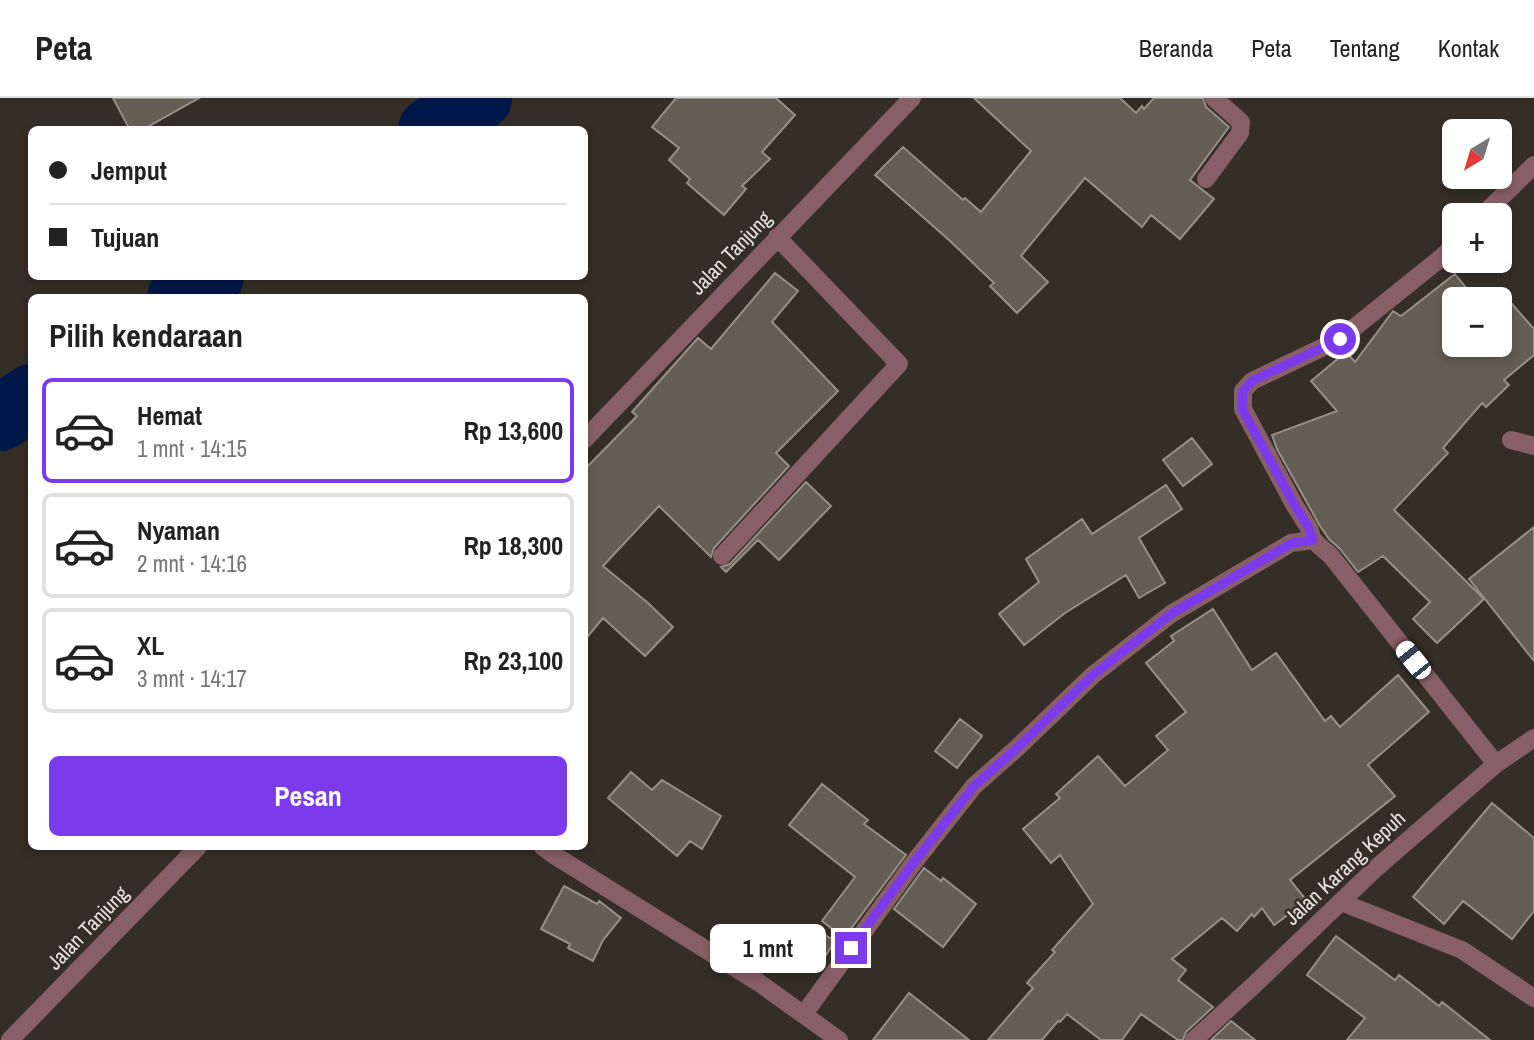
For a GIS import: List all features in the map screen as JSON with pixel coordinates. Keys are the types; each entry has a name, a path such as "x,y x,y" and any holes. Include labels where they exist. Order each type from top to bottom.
{"street":[{"name":"Jalan Tanjung","path":"588,435 912,98"},
{"path":"1206,179 1240,133 1241,122 1214,98"},
{"path":"1495,203 1534,164"},
{"path":"722,556 899,364 778,237"},
{"path":"1442,257 1340,339 1252,381 1243,391 1242,409 1309,528 1313,540 1331,556 1496,764"},
{"path":"1511,440 1534,446"},
{"path":"804,1014 915,861 974,786 1093,675 1171,614 1292,543 1313,540"},
{"name":"Jalan Karang Kepuh","path":"1194,1040 1375,869 1496,764 1534,738"},
{"name":"Jalan Tanjung","path":"10,1040 195,850"},
{"path":"547,850 758,982 839,1040"},
{"path":"1341,902 1462,950 1534,998"}],"building":[{"path":"113,98 199,98 149,126 128,126"},
{"path":"676,98 776,98 795,115 762,152 770,159 742,186 746,189 724,215 687,183 690,179 669,160 679,148 652,127"},
{"path":"974,98 1120,98 1136,113 1154,98 1203,98 1206,107 1229,127 1190,180 1214,199 1180,239 1151,215 1142,227 1085,178 1021,256 1048,282 1017,313 990,286 994,283 875,175 903,147 963,200 965,198 981,212 1031,151"},
{"path":"775,273 798,291 772,322 838,391 776,453 789,466 714,548 711,557 659,506 603,566 673,627 645,656 603,618 588,636 588,466 637,416 632,412 698,338 711,349"},
{"path":"1455,274 1465,287 1442,287 1442,357 1512,357 1512,304 1534,329 1534,355 1504,380 1509,385 1486,407 1482,403 1443,448 1448,453 1394,510 1484,599 1437,643 1413,619 1430,602 1383,556 1358,572 1320,526 1277,449 1272,435 1337,411 1311,381 1346,352 1355,362 1393,311 1401,316"},
{"path":"1192,438 1212,464 1183,486 1163,460"},
{"path":"806,482 831,506 779,560 758,540 726,572 721,567 730,564"},
{"path":"1166,485 1182,509 1139,538 1165,583 1139,598 1126,575 1065,613 1024,645 999,614 1039,582 1026,559 1082,519 1092,534"},
{"path":"1534,527 1534,661 1469,579"},
{"path":"1213,609 1252,670 1276,653 1325,721 1331,716 1340,727 1398,675 1429,712 1368,765 1395,796 1290,880 1307,901 1274,925 1262,908 1254,917 1252,914 1237,931 1222,918 1172,959 1186,970 1178,980 1213,1007 1186,1032 1183,1040 1178,1040 1141,1014 1122,1040 1101,1040 1067,1014 1042,1040 988,1040 1033,988 1027,983 1055,952 1052,950 1093,904 1060,855 1051,863 1023,829 1060,798 1056,794 1098,756 1125,786 1168,750 1156,736 1186,712 1146,663 1174,641 1171,636"},
{"path":"960,719 982,736 957,768 935,751"},
{"path":"631,772 652,790 662,780 721,816 702,849 690,841 677,856 608,798"},
{"path":"822,784 868,820 864,824 906,855 844,938 822,921 855,877 789,825"},
{"path":"1492,803 1534,838 1534,911 1512,939 1463,901 1444,924 1413,897"},
{"path":"924,868 941,881 943,878 976,904 943,947 894,909"},
{"path":"564,886 597,904 599,901 621,918 603,940 593,961 568,948 570,944 541,929"},
{"path":"810,926 835,941 817,969 792,954"},
{"path":"1336,936 1395,980 1399,975 1439,1006 1442,1002 1490,1040 1347,1040 1365,1018 1307,975"},
{"path":"909,993 969,1040 873,1040"},
{"path":"1231,1021 1255,1040 1211,1040"}],"waterway":[{"path":"437,126 479,98"},
{"path":"186,294 205,280"},
{"path":"0,418 28,400"}],"route":[{"path":"851,948 974,786 1093,675 1171,614 1292,543 1313,540 1309,528 1242,409 1243,391 1252,381 1340,339"}]}
